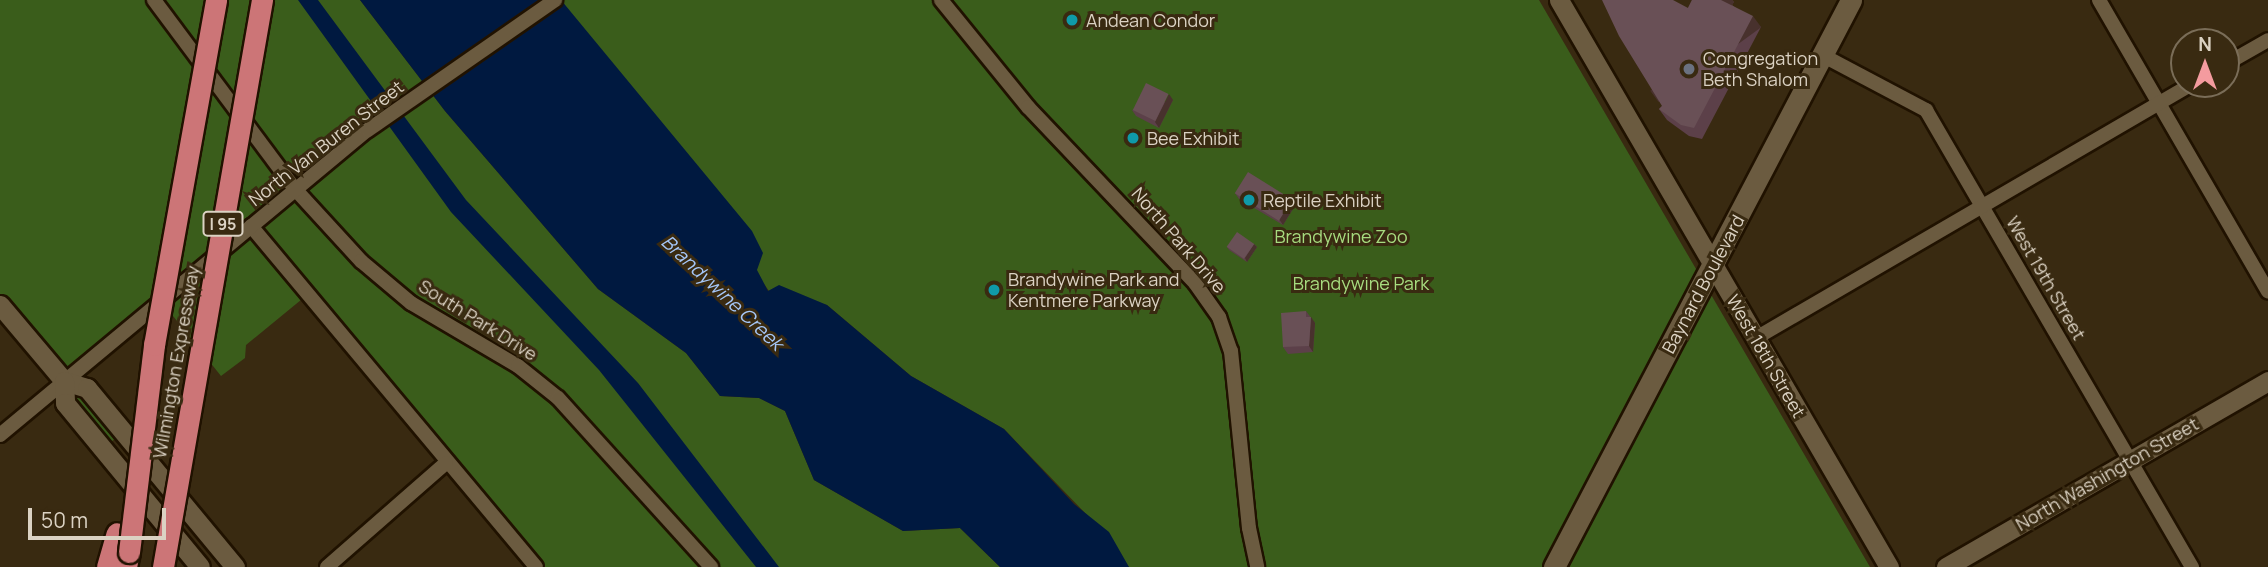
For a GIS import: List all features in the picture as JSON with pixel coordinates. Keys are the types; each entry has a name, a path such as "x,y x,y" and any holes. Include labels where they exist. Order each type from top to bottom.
{"highway":[{"name":"Wilmington Expressway","path":"127,560 154,345 216,0"},
{"name":"Wilmington Expressway","path":"163,567 262,0"},
{"path":"107,567 117,533 154,345"},
{"path":"174,567 184,448"}],"main road":[{"name":"Baynard Boulevard","path":"1553,567 1851,0"}],"street":[{"name":"South Park Drive","path":"154,0 295,189 361,261 411,303 518,366 558,398 711,567"},
{"name":"North Van Buren Street","path":"0,435 368,130 555,0"},
{"name":"North Park Drive","path":"941,0 1028,107 1195,283 1219,317 1231,351 1249,528 1257,567"},
{"name":"West 18th Street","path":"1559,0 1889,567"},
{"path":"2099,0 2268,292"},
{"path":"2240,56 2268,40"},
{"name":"West 19th Street","path":"1822,55 1926,110 2192,567"},
{"path":"1756,338 2170,97"},
{"path":"250,226 446,463 536,567"},
{"path":"0,305 64,381 87,388 235,567"},
{"path":"64,381 65,403 200,567"},
{"name":"North Washington Street","path":"1946,567 2268,381"},
{"path":"327,567 446,463"}],"green space":[{"path":"0,0 360,0 445,111 598,289 686,353 720,396 759,398 785,411 814,480 903,531 960,528 1000,567 536,567 307,295 246,345 245,358 221,376 161,301 64,381 0,305"},
{"name":"Brandywine Park","path":"561,0 1539,0 1870,567 1129,567 1087,515 1004,429 911,376 827,305 769,291"},
{"path":"79,397 116,438 106,446 74,399"}],"water":[{"path":"298,0 318,0 466,200 638,383 779,567 756,567 599,370 451,212"},
{"name":"Brandywine Creek","path":"360,0 561,0 752,231 763,253 757,270 768,291 779,285 827,305 911,376 1004,429 1074,504 1109,532 1129,567 1000,567 960,528 903,531 814,480 785,411 759,398 720,396 686,353 598,289 445,111"}],"building":[{"name":"Congregation Beth Shalom","path":"1602,0 1673,0 1688,8 1692,0 1721,0 1753,16 1694,128 1681,125 1659,109 1662,106 1619,36"},
{"path":"1146,83 1168,94 1155,121 1133,110"},
{"path":"1248,172 1292,200 1279,221 1235,193"},
{"path":"1237,232 1254,244 1244,259 1227,247"},
{"path":"1306,311 1306,317 1311,317 1309,346 1283,347 1281,313"}],"place":[{"name":"Andean Condor","path":"1072,20"},
{"name":"Congregation Beth Shalom","path":"1689,69"},
{"name":"Bee Exhibit","path":"1133,138"},
{"name":"Reptile Exhibit","path":"1249,200"},
{"name":"Brandywine Park and Kentmere Parkway","path":"994,290"}],"park label":[{"name":"Brandywine Zoo","path":"1341,236"}]}
